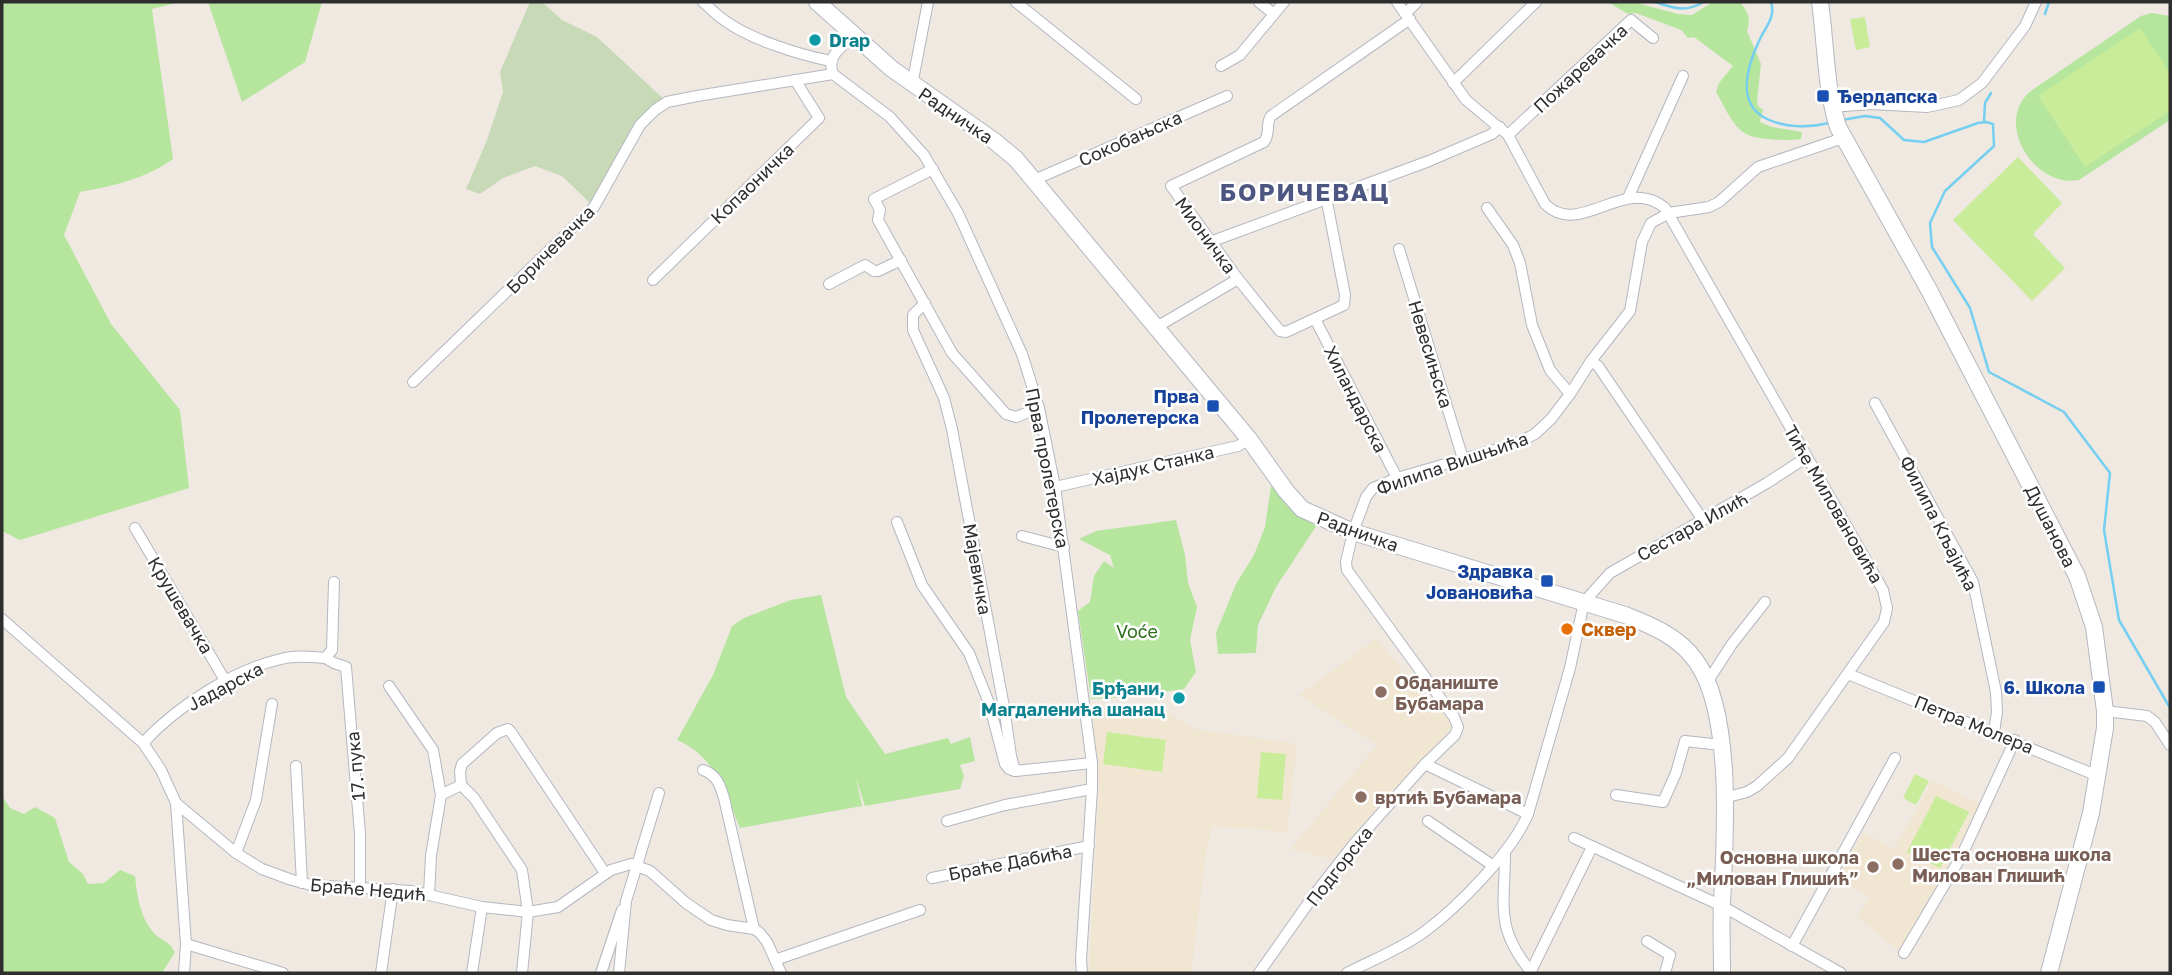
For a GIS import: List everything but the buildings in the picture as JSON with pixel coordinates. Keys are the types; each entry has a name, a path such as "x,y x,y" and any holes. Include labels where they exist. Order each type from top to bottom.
{"street":[{"path":"703,2 724,21 796,53 831,61"},
{"name":"Радничка","path":"817,2 912,85 1016,159 1250,439 1295,503 1310,514 1353,532 1637,620 1669,635 1690,653 1708,681 1721,745 1726,853 1722,906 1722,973"},
{"path":"912,85 928,2"},
{"path":"1016,2 1136,100"},
{"path":"1259,2 1274,14"},
{"path":"1221,66 1240,55 1284,2"},
{"path":"1397,2 1472,107 1504,131 1545,204 1562,215 1582,214 1628,198 1653,200 1669,213 1709,207 1719,202 1759,167 1871,104 1927,107 1959,100 1982,83 2025,26 2036,2"},
{"name":"Мионичка","path":"1155,328 1238,279 1171,187 1264,142 1269,132 1271,116 1408,16 1417,2"},
{"path":"1453,83 1536,2"},
{"path":"1820,2 1837,122"},
{"name":"Пожаревачка","path":"1504,131 1631,20 1653,38"},
{"path":"833,74 831,61 834,54 854,36"},
{"name":"Боричевачка","path":"413,382 594,207 640,125 655,110 667,102 833,74"},
{"name":"Прва пролетерска","path":"833,74 903,129 933,169 958,213 1022,354 1038,408 1055,487 1092,763 1082,973"},
{"path":"1628,198 1683,76"},
{"name":"Копаоничка","path":"653,280 820,118 795,80"},
{"name":"Сокобањска","path":"1034,180 1227,96"},
{"name":"Душанова","path":"1837,122 1929,290 2077,576 2094,627 2105,711 2104,740 2098,775 2049,973"},
{"path":"1210,242 1504,131"},
{"path":"933,169 874,199 880,210 877,220 952,353 1006,414 1016,417 1038,408"},
{"path":"1238,279 1278,330 1286,332 1344,306 1346,300 1326,197"},
{"path":"1487,208 1513,245 1520,263 1532,325 1550,370 1570,394"},
{"name":"Филипа Вишњића","path":"1455,735 1458,727 1454,717 1347,570 1346,562 1353,532 1369,492 1397,478 1506,448 1526,439 1551,419 1591,360 1630,311 1647,227 1657,218 1669,213"},
{"name":"Тиће Миловановића","path":"1669,213 1885,597 1887,608 1884,622 1788,758 1775,772 1747,792 1724,798"},
{"name":"Невесињска","path":"1399,249 1463,459"},
{"path":"829,284 865,265 878,271 901,260"},
{"name":"Мајевичка","path":"925,303 913,314 912,330 944,398 952,429 1011,756 1016,771"},
{"name":"Хиландарска","path":"1315,319 1397,478"},
{"path":"1591,360 1598,366 1703,520"},
{"name":"Филипа Кљајића","path":"1875,403 1973,582 1996,692 1994,732"},
{"name":"Хајдук Станка","path":"1055,487 1238,446 1250,439"},
{"name":"Сестара Илић","path":"1584,602 1610,573 1807,457"},
{"path":"897,522 922,585 958,634 982,682 1005,764 1009,769 1016,771 1092,763"},
{"name":"Крушевачка","path":"135,528 226,681"},
{"path":"1022,536 1064,547"},
{"path":"325,657 332,650 334,582"},
{"path":"1347,973 1422,933 1444,915 1506,852 1519,833 1528,814 1570,668 1584,602"},
{"path":"1708,681 1765,602"},
{"name":"Браће Недић","path":"2,619 143,743 162,770 176,803 236,853 262,869 302,883 393,889 429,894 482,907 528,912 558,906 605,873 617,867 636,865"},
{"name":"Јадарска","path":"143,743 167,718 226,681 279,659 325,657"},
{"name":"17. пука","path":"325,657 346,667 360,834 360,888"},
{"path":"982,682 985,668 995,662"},
{"name":"Петра Молера","path":"1848,674 2098,775"},
{"path":"389,686 433,750 442,795 431,856 429,894"},
{"path":"236,853 256,800 272,704"},
{"path":"2105,711 2140,713 2147,716 2155,722 2170,745"},
{"path":"522,973 528,912 522,870 474,799 461,785 462,764 497,733 508,729 605,873"},
{"name":"Подгорска","path":"1259,973 1333,870 1425,764 1455,735"},
{"path":"1904,953 1962,855 2015,740"},
{"path":"1616,795 1663,802 1676,773 1685,741 1721,745"},
{"path":"1792,946 1895,758"},
{"path":"1425,764 1528,814"},
{"path":"296,766 302,883"},
{"path":"704,770 718,781 724,798 754,929 767,942 781,973"},
{"path":"442,795 461,785"},
{"path":"947,821 1004,805 1092,789"},
{"path":"601,973 659,793"},
{"path":"176,803 186,944 184,973"},
{"path":"1429,821 1492,865"},
{"path":"1574,838 1722,906 1841,973"},
{"name":"Браће Дабића","path":"932,878 1089,846"},
{"path":"1531,973 1592,847"},
{"path":"1506,852 1503,916 1515,948 1531,973"},
{"path":"636,865 650,871 685,904 711,920 754,929"},
{"path":"381,973 393,889"},
{"path":"619,973 626,901"},
{"path":"472,973 482,907"},
{"path":"775,960 920,910"},
{"path":"1647,941 1670,955 1665,973"},
{"path":"186,944 284,973"}],"shaded area":[{"name":"вртић Бубамара","path":"1377,638 1422,696 1427,693 1453,726 1331,859 1291,849 1377,745 1299,695"},
{"path":"1124,707 1168,712 1194,729 1297,744 1287,832 1212,826 1206,853 1191,973 1089,973 1099,784 1091,714 1097,708"},
{"name":"Шеста основна школа Милован Глишић","path":"1933,780 1981,805 1900,951 1857,917 1869,897 1837,878 1863,833 1894,849"}],"green space":[{"path":"2,2 180,2 152,9 173,159 140,177 80,192 64,235 111,324 180,410 189,488 20,540 2,531"},
{"path":"208,2 322,2 305,62 242,102"},
{"path":"530,2 542,2 562,20 597,37 667,102 655,110 594,207 562,176 535,166 503,178 480,194 466,189 487,140 503,92 500,72"},
{"path":"1608,2 1633,2 1692,15 1713,2 1740,2 1748,15 1747,31 1761,64 1757,101 1763,110 1760,122 1802,132 1801,139 1773,140 1746,134 1732,121 1716,92 1719,83 1733,66 1694,37 1688,38 1681,30 1636,13 1628,14"},
{"path":"2152,13 2170,16 2170,120 2079,180 2062,180 2047,174 2034,164 2017,134 2016,118 2021,103 2032,90 2141,16"},
{"path":"1865,17 1870,47 1856,50 1850,19"},
{"path":"2140,28 2170,73 2170,111 2085,167 2038,96"},
{"path":"2018,157 2062,203 2033,234 2065,268 2032,301 1953,220"},
{"path":"1271,486 1299,517 1317,525 1276,587 1258,625 1256,653 1218,654 1216,633 1236,584 1254,555 1265,527"},
{"name":"Voće","path":"1176,520 1185,555 1188,583 1197,607 1190,640 1196,672 1184,689 1130,697 1091,699 1078,611 1090,602 1094,576 1104,561 1114,568 1110,555 1079,539 1096,531"},
{"path":"821,595 846,697 885,754 948,738 951,744 970,737 975,761 960,765 964,776 960,789 865,806 856,778 862,806 740,828 723,788 710,766 690,747 677,740 713,675 732,626 744,618 791,600"},
{"path":"1107,732 1166,740 1162,772 1103,764"},
{"path":"1261,752 1286,754 1282,800 1257,798"},
{"path":"1915,774 1929,781 1916,805 1903,798"},
{"path":"2,796 10,808 24,814 35,807 55,818 69,862 83,874 88,884 104,883 120,870 135,876 138,899 146,921 155,934 175,952 162,973 2,973"},
{"path":"1936,796 1969,812 1940,868 1907,852"}],"waterway":[{"path":"1655,2 1674,8 1685,8 1704,2"},
{"path":"1771,2 1771,18 1761,36 1748,73 1747,93 1750,103 1765,118 1780,124 1813,126 1829,123"},
{"path":"2045,14 2049,2"},
{"path":"1984,122 1985,103 1991,93"},
{"path":"1842,120 1865,116 1880,118 1904,140 1924,142 1978,123 1993,124 1994,146 1945,191 1930,223 1932,247 1970,308 1989,372 2064,412 2110,473 2104,530 2119,620 2170,708"}],"place":[{"name":"Drap","path":"815,40"},
{"name":"Ђердапска","path":"1823,96"},
{"name":"Прва Пролетерска","path":"1213,406"},
{"name":"Здравка Јовановића","path":"1547,581"},
{"name":"Сквер","path":"1567,629"},
{"name":"6. Школа","path":"2099,687"},
{"name":"Обданиште Бубамара","path":"1381,692"},
{"name":"Брђани, Магдаленића шанац","path":"1179,698"},
{"name":"вртић Бубамара","path":"1361,797"},
{"name":"Шеста основна школа Милован Глишић","path":"1898,864"},
{"name":"Основна школа „Милован Глишић”","path":"1873,867"}],"district":[{"name":"БОРИЧЕВАЦ","path":"1305,191"}]}
